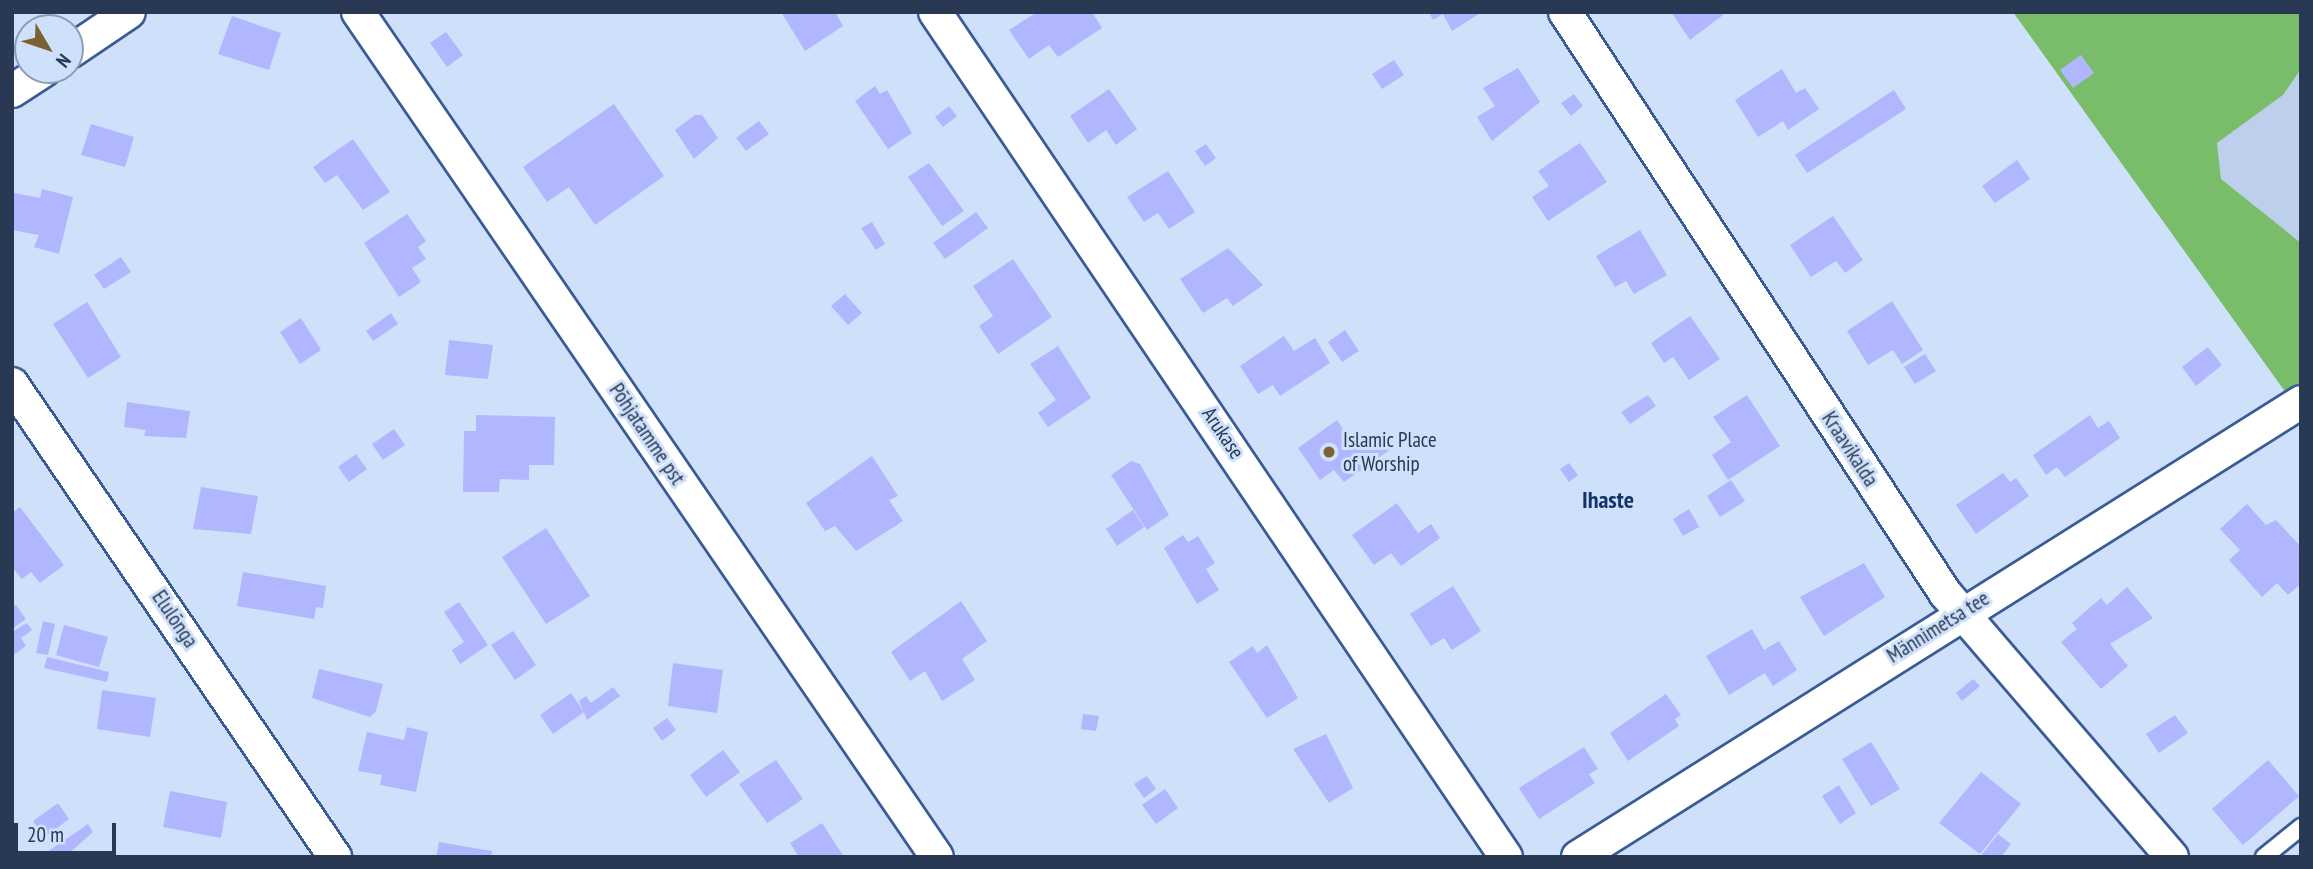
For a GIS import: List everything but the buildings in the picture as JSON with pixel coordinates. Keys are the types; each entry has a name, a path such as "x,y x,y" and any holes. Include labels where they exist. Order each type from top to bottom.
{"street":[{"path":"84,43 129,12"},
{"name":"Põhjatamme pst","path":"358,12 937,857"},
{"name":"Arukase","path":"935,12 1506,857"},
{"name":"Kraavikalda","path":"1565,12 1962,611 2172,857"},
{"name":"Elulõnga","path":"12,384 335,857"},
{"name":"Männimetsa tee","path":"1578,857 1962,611 2301,402"}],"lane":[{"path":"2263,857 2301,827"}],"shaded area":[{"path":"2301,69 2301,243 2221,179 2217,143 2283,95"}],"green space":[{"path":"2013,12 2301,12 2301,69 2283,95 2217,143 2221,179 2301,243 2301,400 2294,404"}],"place":[{"name":"Islamic Place of Worship","path":"1329,452"}],"district":[{"name":"Ihaste","path":"1608,500"}]}
